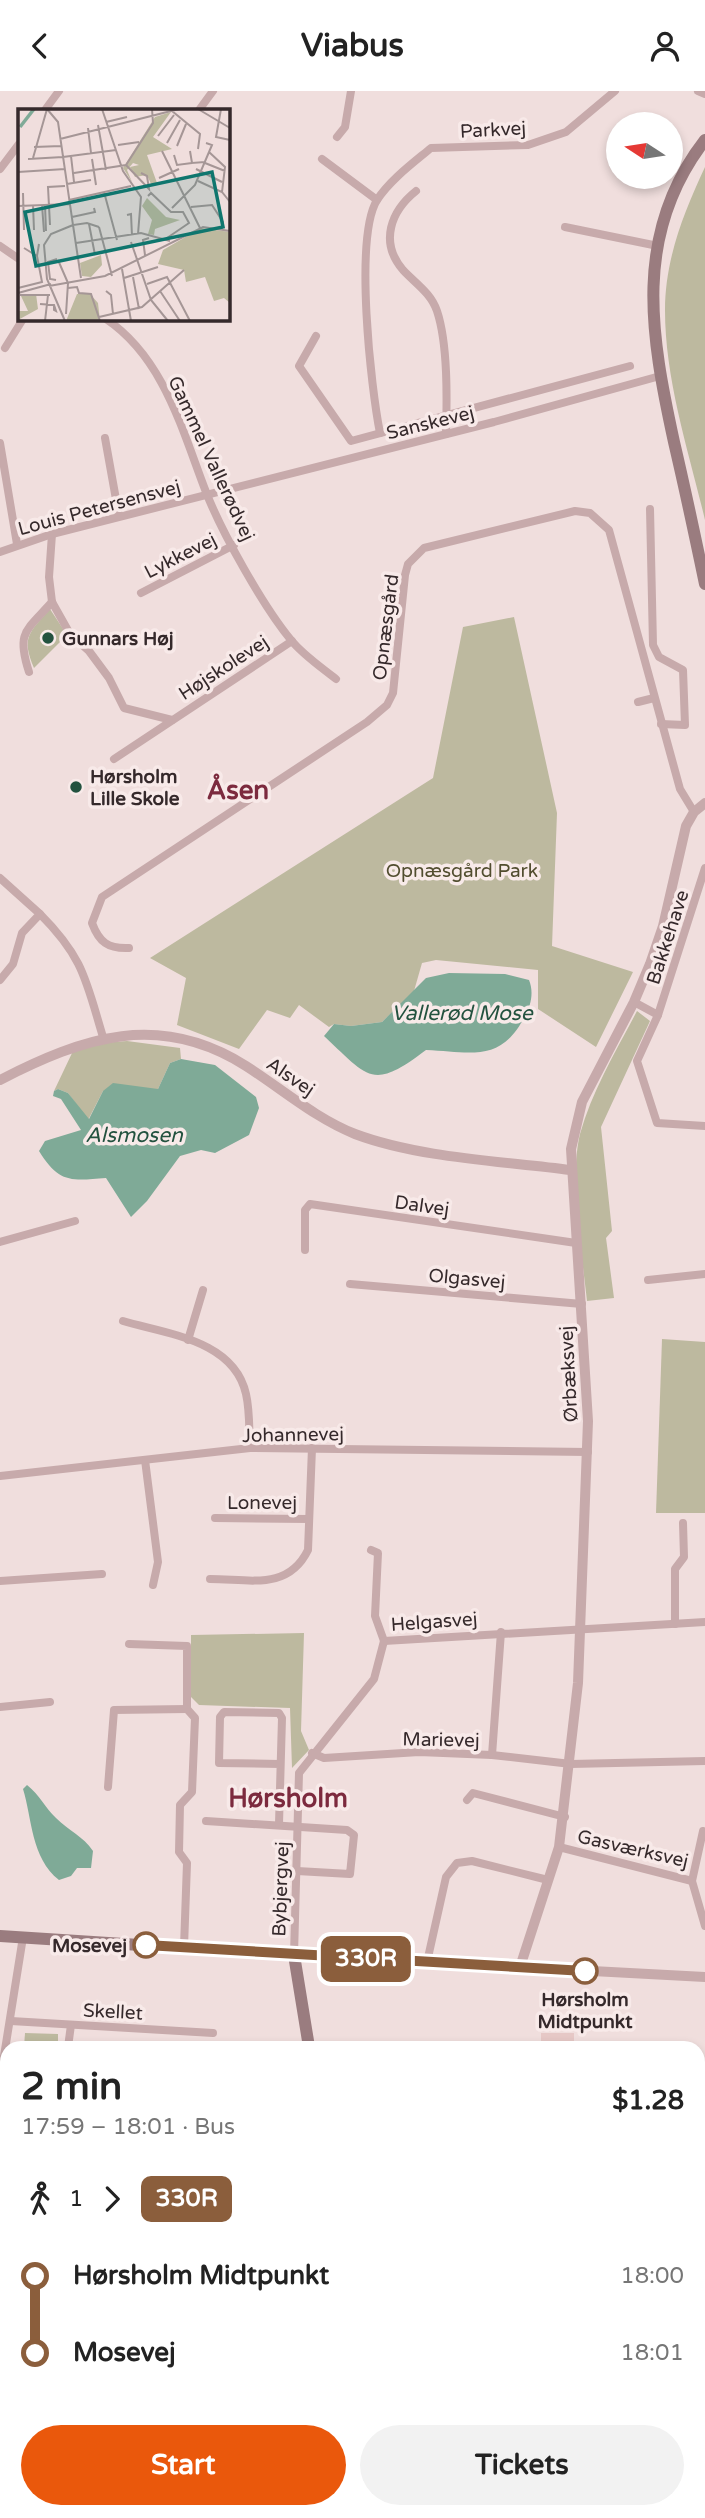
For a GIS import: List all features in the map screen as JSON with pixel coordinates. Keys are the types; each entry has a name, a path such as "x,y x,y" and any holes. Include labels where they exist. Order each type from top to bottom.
{"main road":[{"path":"705,140 675,192 658,246 652,307 660,376 705,584"},
{"path":"0,1936 294,1955 308,2041"}],"street":[{"path":"46,109 59,91"},
{"path":"200,109 214,91"},
{"path":"337,137 345,127 351,91"},
{"name":"Parkvej","path":"377,200 431,148 528,145 566,132 615,91"},
{"path":"698,91 705,94"},
{"path":"0,169 18,145"},
{"path":"322,159 377,200 371,218 366,277 373,400 380,433"},
{"path":"416,191 401,203 389,234 392,251 401,267 427,293 436,308 441,328 446,434"},
{"path":"565,227 658,246"},
{"path":"0,246 18,258"},
{"path":"5,348 22,320"},
{"name":"Gammel Vallerødvej","path":"107,320 133,342 158,376 177,412 207,495 292,641 336,679"},
{"path":"316,336 299,366 351,441 630,366"},
{"name":"Sanskevej","path":"207,495 660,376"},
{"path":"106,438 119,516"},
{"path":"0,443 17,544"},
{"name":"Louis Petersensvej","path":"0,552 52,534 207,495"},
{"path":"650,509 653,645 659,657 683,670 685,725 661,724"},
{"name":"Opnæsgård","path":"129,948 115,948 97,936 92,923 102,897 367,722 387,705 393,692 405,575 408,564 424,548 575,510 590,513 609,530 680,789 694,812"},
{"name":"Højskolevej","path":"52,534 49,577 52,602 70,634 89,651 109,678 124,708 172,720"},
{"name":"Lykkevej","path":"141,593 234,545"},
{"path":"29,672 21,649 23,640 26,631 52,602"},
{"name":"Højskolevej","path":"114,759 292,641"},
{"path":"638,702 654,698"},
{"path":"694,812 705,803"},
{"name":"Ørbæksvej","path":"520,1967 559,1847 565,1817 581,1630 588,1452 582,1304 570,1170 573,1139 582,1102 634,1002 663,926 686,826 694,812"},
{"name":"Bakkehave","path":"705,868 658,1015 637,1061 657,1123 705,1126"},
{"path":"0,878 40,914 73,951 81,965 103,1037"},
{"path":"0,980 13,964 22,933 40,914"},
{"name":"Bakkehave","path":"634,1002 658,1015"},
{"name":"Alsvej","path":"0,1080 58,1052 103,1037 154,1035 212,1049 245,1065 336,1126 380,1142 570,1170"},
{"name":"Dalvej","path":"304,1250 305,1210 310,1204 576,1243"},
{"path":"0,1242 75,1221"},
{"path":"648,1280 705,1274"},
{"name":"Olgasvej","path":"350,1284 582,1304"},
{"path":"188,1340 203,1290"},
{"path":"123,1321 215,1350 238,1373 246,1394 250,1448"},
{"name":"Johannevej","path":"0,1476 250,1448 588,1452"},
{"path":"210,1579 278,1579 292,1573 308,1550 312,1448"},
{"path":"145,1460 158,1562 153,1585"},
{"name":"Lonevej","path":"215,1518 309,1518"},
{"path":"675,1624 675,1569 684,1557 684,1523"},
{"name":"Helgasvej","path":"371,1550 378,1553 375,1616 384,1641 705,1622"},
{"path":"0,1581 102,1574"},
{"name":"Helgasvej","path":"492,1755 501,1632"},
{"path":"312,1753 374,1679 384,1641"},
{"path":"129,1644 187,1646 187,1709 195,1718 192,1792 180,1805 179,1852 187,1863 184,1948"},
{"path":"0,1707 50,1702"},
{"path":"108,1787 114,1710 187,1709"},
{"name":"Bybjergvej","path":"279,1823 280,1764 279,1713 224,1712 220,1717 219,1763 280,1764"},
{"name":"Marievej","path":"312,1753 324,1758 419,1752 492,1755 571,1764 705,1761"},
{"name":"Bybjergvej","path":"294,1955 301,1767 312,1753"},
{"path":"467,1800 473,1793 565,1817"},
{"name":"Bybjergvej","path":"206,1821 298,1825"},
{"path":"297,1871 350,1874 354,1835 347,1830 298,1825"},
{"name":"Gasværksvej","path":"559,1847 692,1881 703,1831"},
{"path":"427,1962 446,1877 457,1863 472,1861 548,1881"},
{"path":"692,1881 705,1926"},
{"path":"7,2041 23,1937"},
{"path":"294,1955 705,1977"},
{"name":"Skellet","path":"11,2021 213,2033"},
{"path":"69,2041 71,2025"}],"green space":[{"path":"705,167 705,520 673,390 665,310 668,272 677,236"},
{"path":"50,609 67,635 34,668 28,649 29,636"},
{"name":"Opnæsgård Park","path":"514,617 557,813 552,946 633,972 596,1047 538,1009 538,970 436,960 422,963 414,991 382,1022 351,1026 334,1024 329,1027 299,1005 290,1018 267,1010 239,1049 177,1025 186,978 150,958 433,778 463,627"},
{"path":"637,1011 650,1021 601,1127 612,1231 606,1238 614,1298 587,1301 576,1194 580,1134 598,1087"},
{"path":"127,1041 180,1048 181,1059 170,1063 158,1089 103,1091 88,1120 68,1093 58,1089 54,1091 73,1051 100,1043"},
{"path":"662,1339 705,1342 705,1513 656,1513"},
{"path":"304,1633 301,1731 309,1750 292,1768 290,1708 199,1705 191,1697 191,1635"},
{"path":"25,2033 58,2034 58,2041 24,2041"}],"shaded area":[{"path":"541,2033 574,2033 574,2041 541,2041"}],"water":[{"name":"Vallerød Mose","path":"449,973 505,974 529,980 532,994 529,1007 516,1031 506,1041 495,1048 471,1053 426,1050 394,1071 382,1075 362,1070 324,1036 334,1024 351,1026 382,1022 426,978"},
{"name":"Alsmosen","path":"181,1059 215,1065 256,1097 259,1108 249,1135 215,1153 201,1150 180,1156 147,1201 131,1217 106,1178 66,1178 46,1161 39,1151 45,1141 81,1130 61,1099 53,1096 54,1091 58,1089 68,1093 89,1119 103,1091 113,1083 158,1089 170,1063"},
{"path":"27,1785 56,1818 93,1851 91,1868 77,1868 71,1876 59,1880 50,1871 34,1837 23,1789"}],"bus line":[{"name":"330R","path":"146,1945 585,1971"}],"place":[{"name":"Gunnars Høj","path":"48,638"},
{"name":"Hørsholm Lille Skole","path":"76,787"},
{"name":"Mosevej","path":"146,1945"},
{"name":"Hørsholm Midtpunkt","path":"585,1971"}],"district":[{"name":"Åsen","path":"238,790"},
{"name":"Hørsholm","path":"288,1798"}]}
